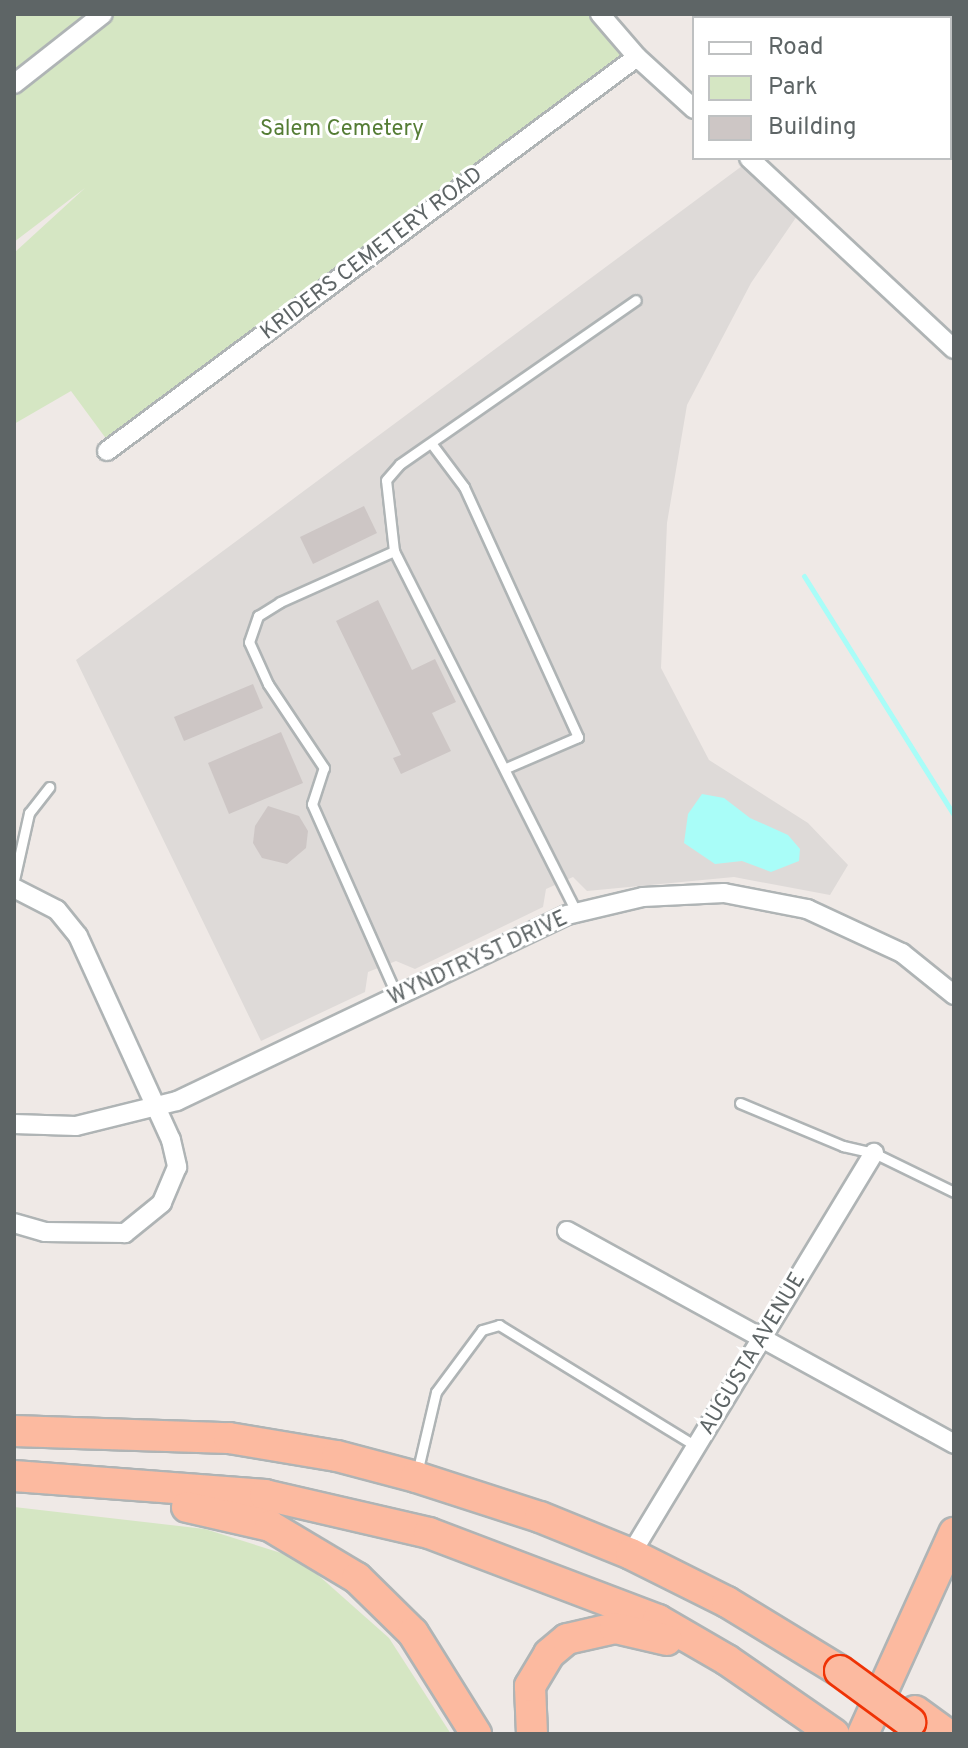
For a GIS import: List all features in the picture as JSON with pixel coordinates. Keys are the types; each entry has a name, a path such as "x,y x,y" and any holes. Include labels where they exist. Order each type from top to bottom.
{"highway":[{"path":"14,1431 229,1438 337,1456 416,1477 540,1517 631,1554 842,1665 917,1722 947,1734"},
{"path":"14,1476 265,1495 429,1533 658,1620 827,1729"},
{"path":"14,1492 214,1511 270,1526 315,1549 393,1611 476,1734"},
{"path":"863,1734 950,1551"},
{"path":"532,1734 528,1697 540,1666 567,1639 598,1628 666,1639 827,1729"}],"street":[{"path":"14,84 103,14"},
{"path":"600,14 637,57 692,107"},
{"name":"KRIDERS CEMETERY ROAD","path":"107,451 637,57"},
{"path":"751,160 954,349"},
{"path":"14,888 57,910 78,936 158,1108 177,1167 172,1187 147,1221 125,1233 45,1232 14,1223"},
{"name":"WYNDTRYST DRIVE","path":"14,1124 76,1126 158,1108 576,912 643,897 724,893 762,899 840,920 902,953 949,989"},
{"name":"AUGUSTA AVENUE","path":"631,1554 874,1153"},
{"path":"567,1231 954,1444"}],"lane":[{"path":"576,912 394,551 386,480 431,443 636,300"},
{"path":"431,443 464,487 578,737 506,768"},
{"path":"394,551 269,609 258,616 249,642 268,684 324,768 312,804 397,996"},
{"path":"14,880 29,813 49,787"},
{"path":"740,1103 843,1146 874,1153 954,1192"},
{"path":"416,1477 436,1392 482,1330 499,1325 696,1446"}],"shaded area":[{"path":"742,166 797,216 751,283 687,405 667,523 661,668 709,760 808,823 848,865 830,895 734,877 587,891 573,877 546,889 543,907 415,969 396,961 368,972 365,992 261,1041 76,660"}],"green space":[{"name":"Salem Cemetery","path":"14,14 588,14 625,57 110,444 71,391 14,424 14,253 85,188 14,242"},
{"path":"14,1507 205,1529 300,1559 389,1638 451,1734 14,1734"}],"water":[{"path":"702,794 724,798 750,818 788,835 800,849 799,861 771,872 742,861 715,864 684,843 688,814"}],"building":[{"path":"364,506 377,533 313,564 300,537"},
{"path":"378,600 412,670 435,659 456,702 432,713 451,751 401,774 393,758 401,755 336,621"},
{"path":"253,684 263,708 184,741 174,717"},
{"path":"281,732 303,783 229,814 208,763"},
{"path":"268,806 299,816 308,831 306,848 287,864 262,858 253,843 255,826"}],"waterway":[{"path":"804,576 954,815"}]}
